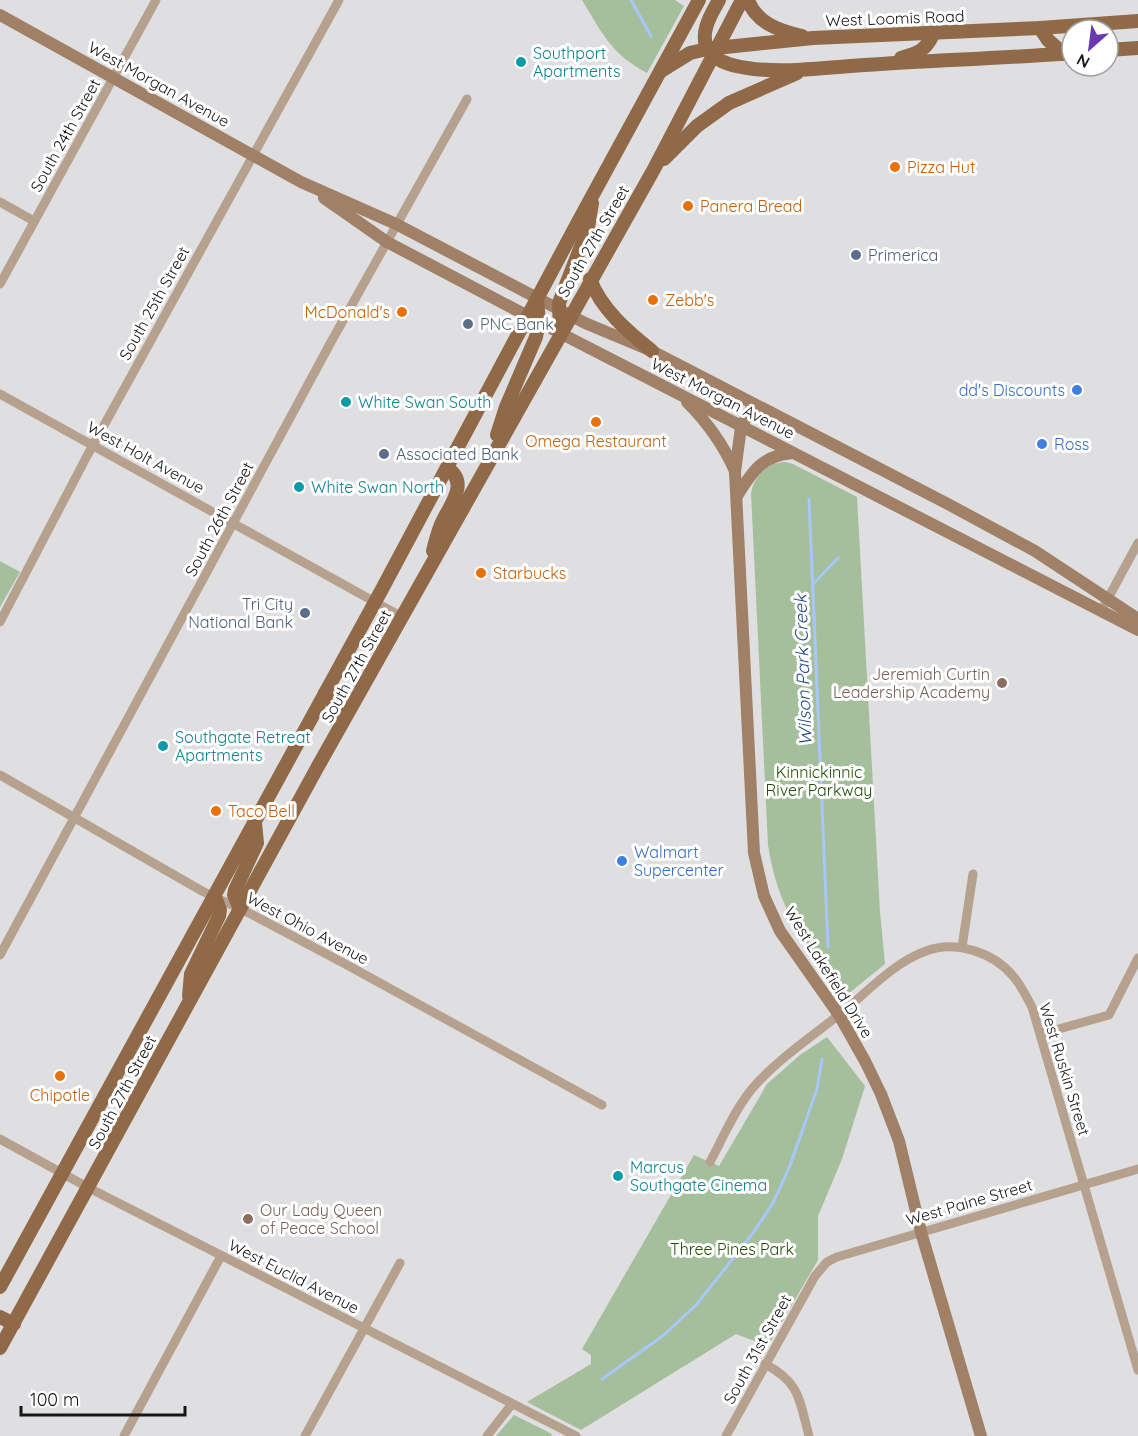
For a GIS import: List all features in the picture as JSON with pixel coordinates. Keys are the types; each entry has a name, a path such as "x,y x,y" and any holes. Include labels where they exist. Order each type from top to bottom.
{"main road":[{"name":"South 27th Street","path":"537,299 699,0"},
{"path":"719,0 707,21 705,33 712,51 732,65 755,69 803,70 881,63 1060,53"},
{"name":"South 27th Street","path":"564,312 590,279 654,169 712,51 742,0"},
{"path":"748,0 754,13 765,22 785,32 813,38"},
{"name":"West Loomis Road","path":"659,72 690,52 813,38 933,34 1138,21"},
{"path":"1040,28 1048,40 1060,48"},
{"path":"881,63 918,52 929,44 933,34"},
{"path":"1120,49 1138,48"},
{"path":"654,169 697,126 729,103 803,70"},
{"path":"560,333 564,312 562,291 588,228 593,195"},
{"path":"590,279 602,303 634,337 652,351"},
{"path":"488,465 506,407 536,337 534,319 537,299"},
{"name":"South 27th Street","path":"0,1287 215,897 447,468 534,319"},
{"name":"South 27th Street","path":"0,1348 342,723 560,333"},
{"path":"428,570 440,526 458,490 455,473 447,468"},
{"path":"325,693 333,703 342,723"},
{"path":"240,909 234,895 257,843 255,823"},
{"path":"189,1002 191,974 219,916 220,910 215,897"},
{"path":"0,1317 14,1324"}],"street":[{"name":"South 24th Street","path":"0,284 156,0"},
{"name":"South 25th Street","path":"0,622 93,445 339,0"},
{"name":"West Morgan Avenue","path":"0,15 301,182 387,242 1101,613 1138,630"},
{"name":"South 26th Street","path":"0,954 396,224 467,99"},
{"name":"West Morgan Avenue","path":"301,182 396,224 537,299 652,351 754,404 1035,551 1138,619"},
{"path":"0,202 34,221"},
{"name":"West Holt Avenue","path":"0,394 402,617"},
{"path":"679,394 716,434 735,472"},
{"name":"West Lakefield Drive","path":"754,404 741,426 735,472 754,853 764,896 780,932 839,1015 881,1094 899,1142 921,1232 981,1436"},
{"path":"737,496 751,473 761,463 779,455 793,453"},
{"path":"1101,613 1138,543"},
{"name":"West Ohio Avenue","path":"0,775 215,897 602,1105"},
{"path":"962,947 973,874"},
{"name":"West Ruskin Street","path":"710,1162 750,1091 770,1070 894,970 926,951 942,948 962,947 990,957 1011,973 1032,1007 1138,1370"},
{"path":"1041,1034 1109,1015 1138,958"},
{"name":"West Euclid Avenue","path":"0,1139 89,1188 512,1404 564,1434 576,1436"},
{"name":"West Paine Street","path":"815,1276 826,1262 837,1257 1138,1169"},
{"path":"124,1436 221,1256"},
{"path":"305,1436 400,1263"},
{"name":"South 31st Street","path":"726,1436 815,1276"},
{"path":"765,1364 781,1373 796,1390 809,1436"},
{"path":"486,1436 512,1404"}],"green space":[{"path":"582,0 675,0 684,6 647,73 634,66 608,42"},
{"name":"Kinnickinnic River Parkway","path":"785,462 857,497 880,912 885,964 848,994 840,992 794,923 778,888 768,845 751,493 762,471 772,465"},
{"path":"0,561 20,572 0,607"},
{"name":"Three Pines Park","path":"827,1037 865,1086 842,1159 818,1216 818,1260 768,1346 736,1334 581,1430 527,1402 591,1364 591,1355 582,1349 694,1155 719,1166 767,1084 800,1055"},
{"path":"514,1415 552,1434 551,1436 496,1436"}],"waterway":[{"name":"Wilson Park Creek","path":"631,0 651,36"},
{"name":"Wilson Park Creek","path":"809,499 828,947"},
{"path":"813,584 838,558"},
{"name":"Wilson Park Creek","path":"602,1379 664,1335 697,1304 753,1233 773,1203 789,1168 817,1089 822,1059"}],"place":[{"name":"Southport Apartments","path":"521,62"},
{"name":"Pizza Hut","path":"895,167"},
{"name":"Panera Bread","path":"688,206"},
{"name":"Primerica","path":"856,255"},
{"name":"Zebb's","path":"653,300"},
{"name":"McDonald's","path":"402,312"},
{"name":"PNC Bank","path":"468,324"},
{"name":"dd's Discounts","path":"1077,390"},
{"name":"White Swan South","path":"346,402"},
{"name":"Omega Restaurant","path":"596,422"},
{"name":"Ross","path":"1042,444"},
{"name":"Associated Bank","path":"384,454"},
{"name":"White Swan North","path":"299,487"},
{"name":"Starbucks","path":"481,573"},
{"name":"Tri City National Bank","path":"305,613"},
{"name":"Jeremiah Curtin Leadership Academy","path":"1002,683"},
{"name":"Southgate Retreat Apartments","path":"163,746"},
{"name":"Taco Bell","path":"216,811"},
{"name":"Walmart Supercenter","path":"622,861"},
{"name":"Chipotle","path":"60,1076"},
{"name":"Marcus Southgate Cinema","path":"618,1176"},
{"name":"Our Lady Queen of Peace School","path":"248,1219"}]}
